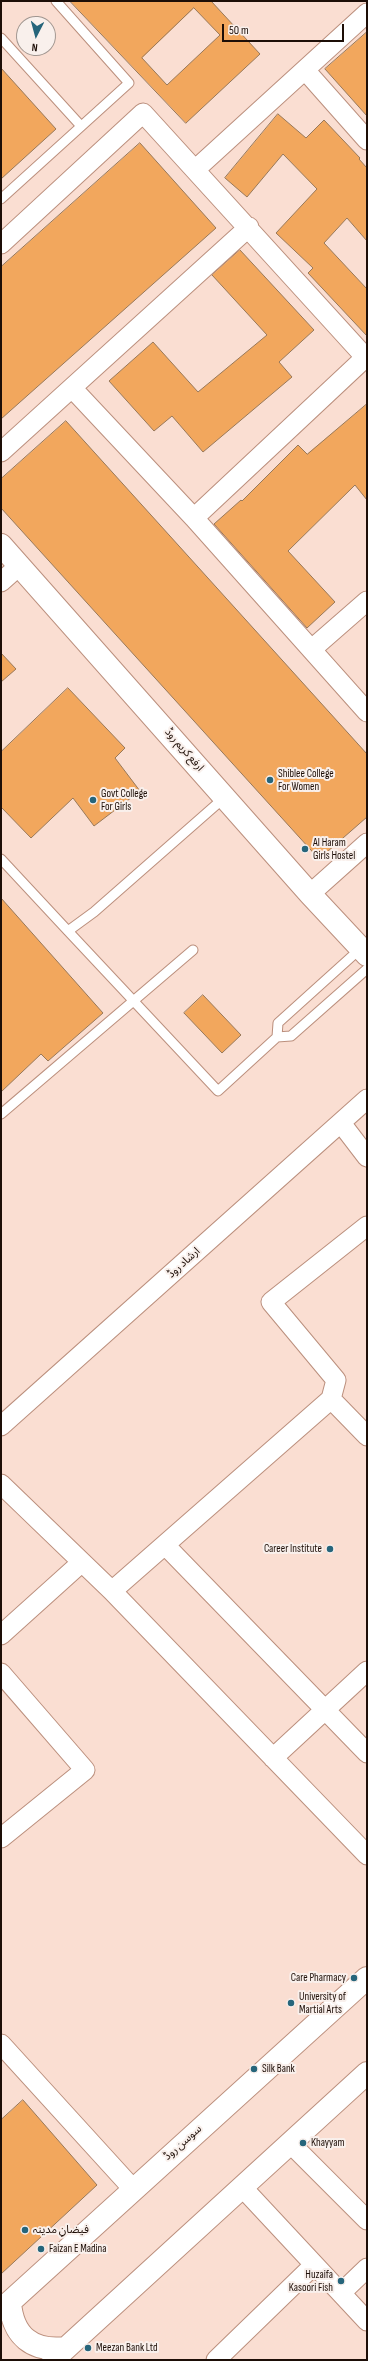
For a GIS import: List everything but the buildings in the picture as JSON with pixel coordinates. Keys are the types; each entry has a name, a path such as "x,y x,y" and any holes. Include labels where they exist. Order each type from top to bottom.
{"street":[{"path":"196,168 367,13"},
{"path":"305,70 367,140"},
{"path":"1,244 143,113 196,168 367,357 194,518"},
{"path":"1,452 73,389 249,227"},
{"path":"73,389 194,518 367,712"},
{"name":"ارفع کریم روڈ","path":"1,545 225,797 365,958"},
{"path":"1,582 20,565"},
{"path":"312,649 367,601"},
{"path":"310,894 367,843"},
{"name":"ارشاد روڈ","path":"1,1426 367,1099"},
{"path":"340,1123 367,1157"},
{"path":"112,1591 331,1399 336,1380 271,1302 367,1226"},
{"path":"331,1399 367,1436"},
{"path":"1,1484 112,1591 367,1855"},
{"path":"165,1545 367,1754"},
{"path":"1,1635 82,1562"},
{"path":"273,1758 367,1671"},
{"path":"1,1673 85,1770 1,1838"},
{"name":"سوسن روڈ","path":"5,2306 367,1978"},
{"path":"1,2044 133,2189"},
{"path":"5,2306 17,2330 26,2340 38,2347 52,2350 59,2354 367,2073"},
{"path":"290,2143 367,2220"},
{"path":"242,2187 367,2321"},
{"path":"216,2360 314,2265"},
{"path":"341,2293 367,2268"}],"lane":[{"path":"1,199 129,83 56,1"},
{"path":"1,38 81,126"},
{"path":"68,932 94,912 225,797"},
{"path":"1,859 218,1091 277,1037 291,1036 365,958"},
{"path":"1,1114 193,950"},
{"path":"277,1037 278,1023 365,958"}],"place":[{"name":"Shiblee College For Women","path":"270,780"},
{"name":"Govt College For Girls","path":"93,800"},
{"name":"Al Haram Girls Hostel","path":"305,849"},
{"name":"Career Institute","path":"330,1549"},
{"name":"Care Pharmacy","path":"354,1978"},
{"name":"University of Martial Arts","path":"291,2003"},
{"name":"Silk Bank","path":"254,2069"},
{"name":"Khayyam","path":"303,2143"},
{"name":"فیضانِ مدینہ","path":"25,2230"},
{"name":"Faizan E Madina","path":"41,2249"},
{"name":"Huzaifa Kasoori Fish","path":"341,2281"},
{"name":"Meezan Bank Ltd","path":"88,2348"}]}
